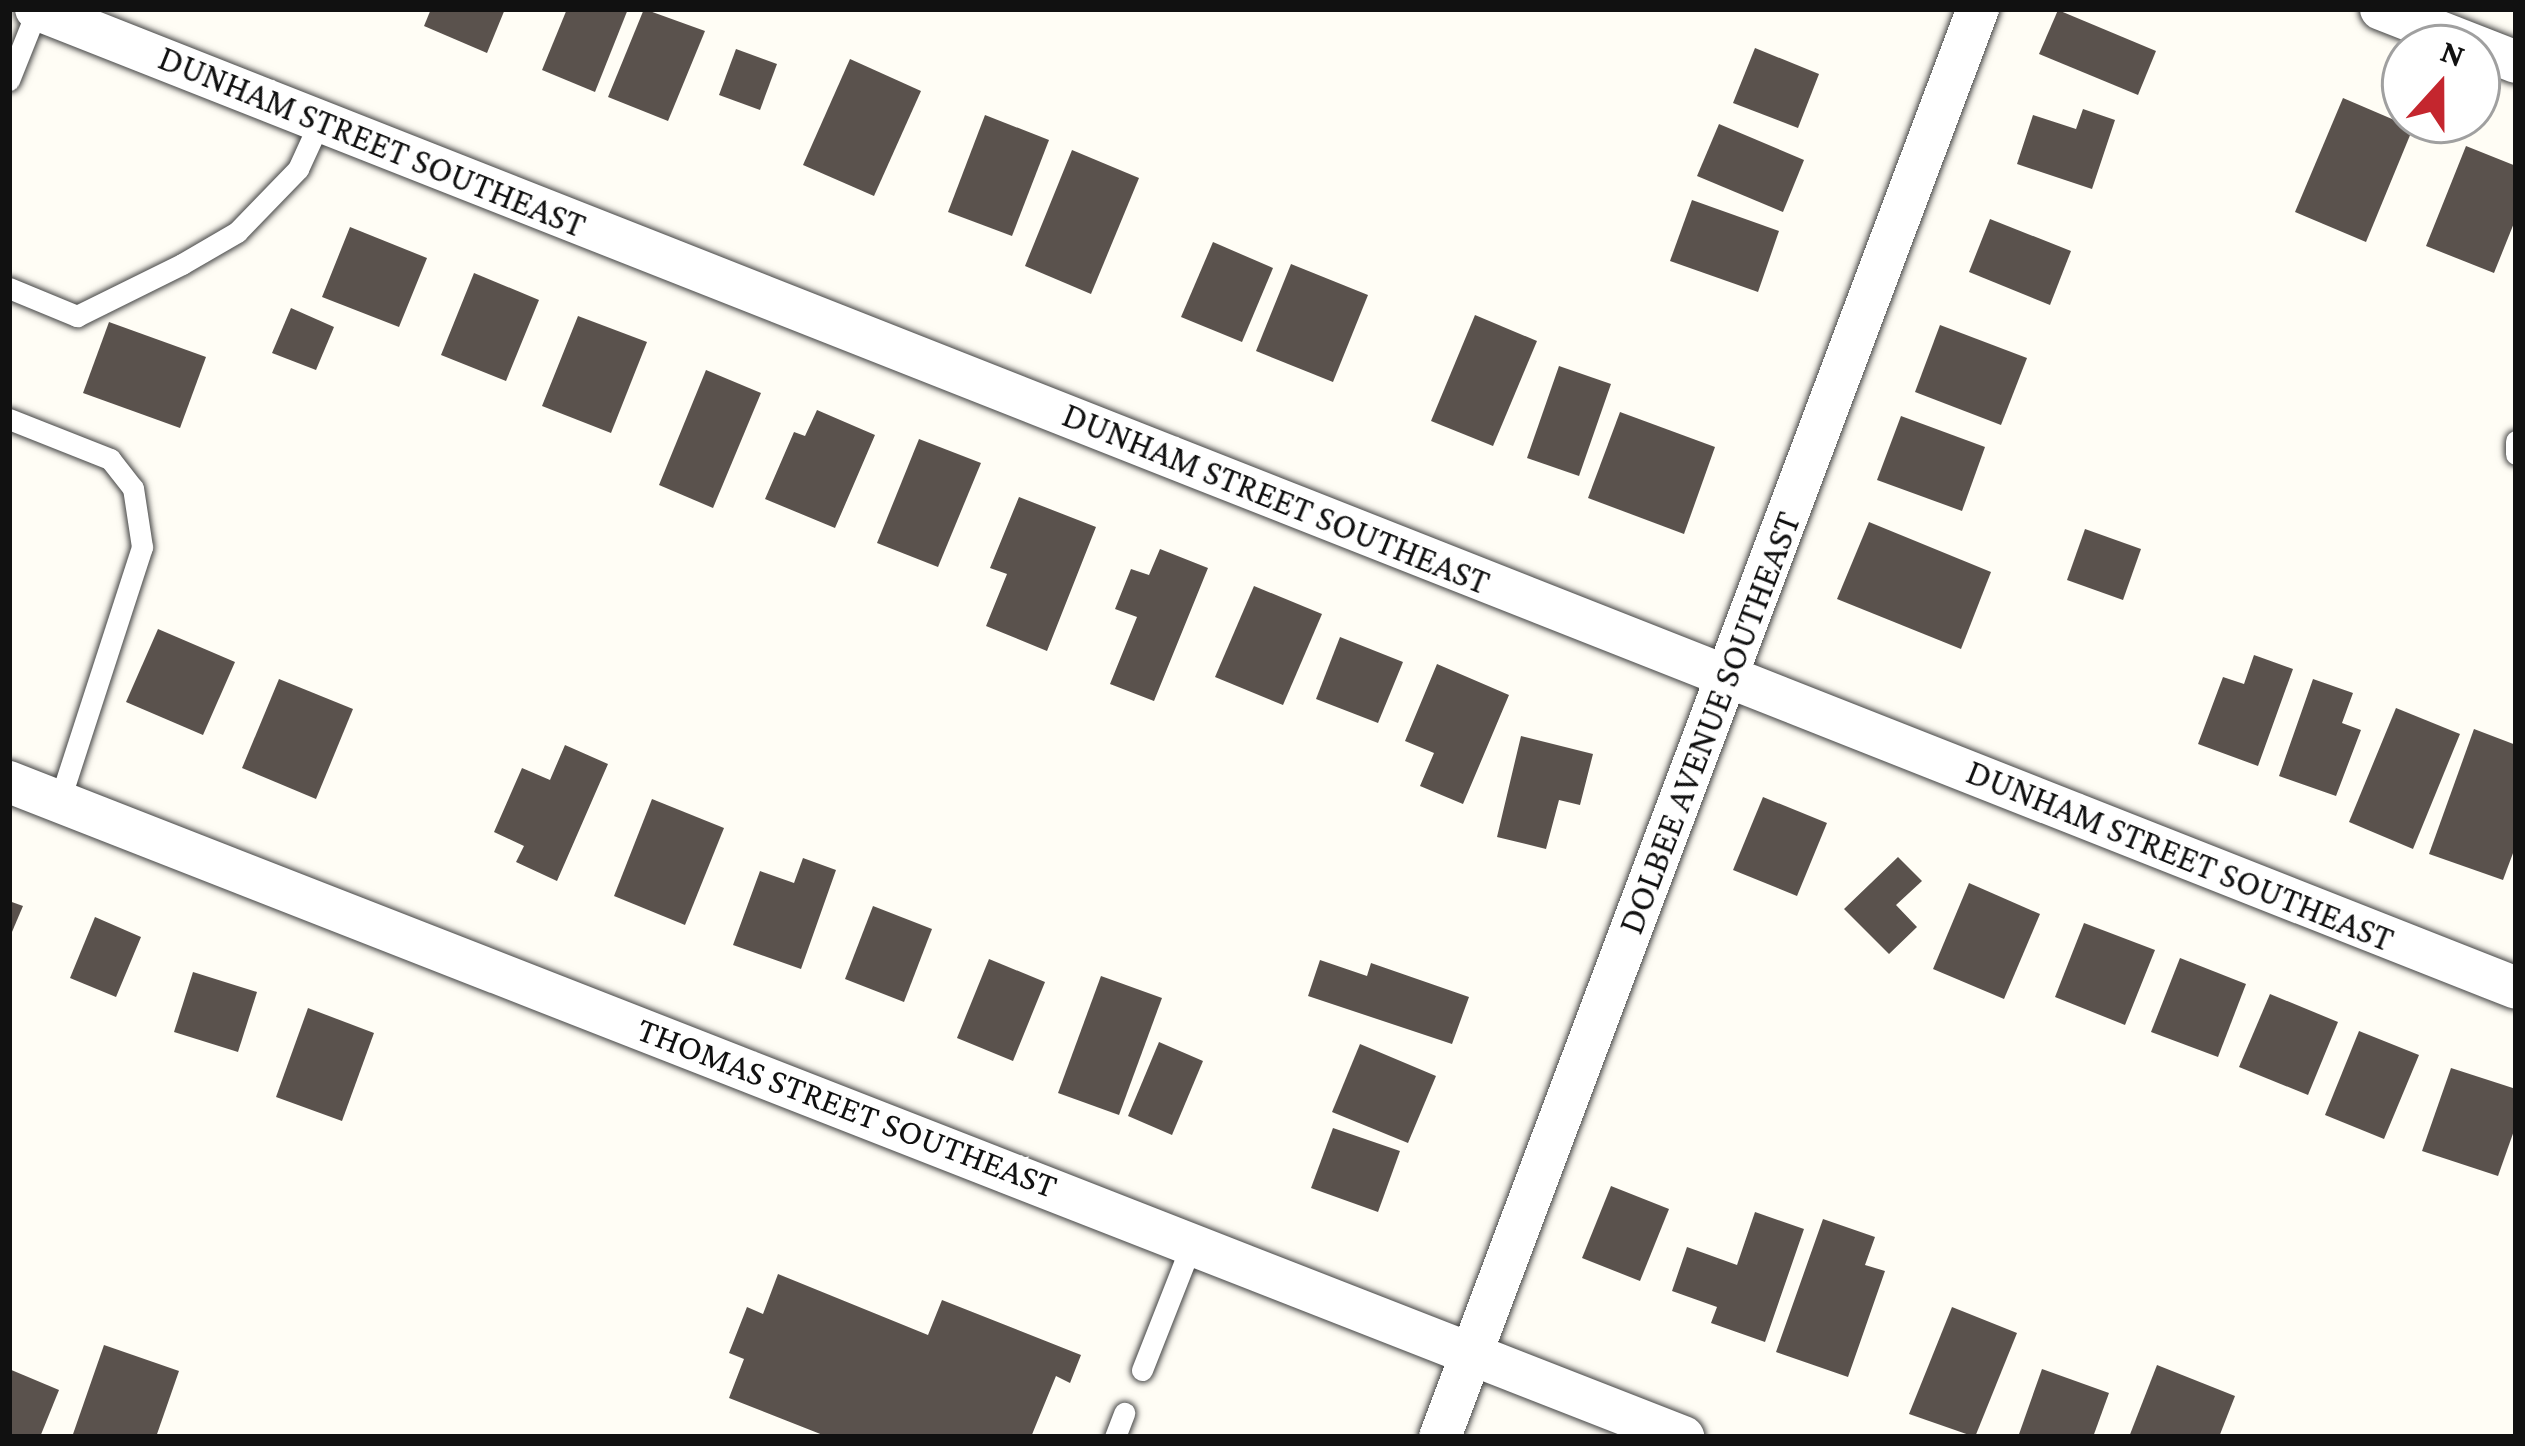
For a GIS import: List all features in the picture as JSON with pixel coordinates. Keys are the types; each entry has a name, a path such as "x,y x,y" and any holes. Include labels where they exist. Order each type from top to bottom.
{"street":[{"name":"DUNHAM STREET SOUTHEAST","path":"37,9 2516,988"},
{"name":"DOLBEE AVENUE SOUTHEAST","path":"1441,1437 1978,9"},
{"path":"2381,9 2516,62"},
{"name":"THOMAS STREET SOUTHEAST","path":"9,782 1683,1437"}],"lane":[{"path":"9,80 37,9"},
{"path":"9,288 77,316 182,264 237,232 298,170 320,121"},
{"path":"9,419 110,459 133,488 142,547 59,802"},
{"path":"2516,441 2516,454"},
{"path":"1142,1370 1192,1243"},
{"path":"1115,1437 1124,1413"}],"building":[{"path":"431,9 505,9 487,53 424,26"},
{"path":"567,9 628,9 595,92 542,70"},
{"path":"644,9 705,31 668,121 608,97"},
{"path":"2058,10 2156,51 2138,95 2039,54"},
{"path":"1755,48 1819,74 1798,128 1733,103"},
{"path":"736,49 777,64 760,110 719,95"},
{"path":"850,59 921,91 874,196 803,165"},
{"path":"2343,98 2381,114 2381,144 2406,144 2366,242 2295,212"},
{"path":"2083,109 2115,120 2092,189 2017,164 2033,115 2076,129"},
{"path":"985,115 1049,140 1012,236 948,212"},
{"path":"1719,124 1804,160 1783,212 1697,176"},
{"path":"2466,146 2516,166 2516,218 2494,273 2426,246"},
{"path":"1072,150 1139,178 1091,294 1025,266"},
{"path":"1692,200 1779,231 1758,292 1670,261"},
{"path":"1990,219 2071,251 2050,305 1969,272"},
{"path":"350,227 427,258 399,327 322,297"},
{"path":"1213,242 1273,268 1242,342 1181,317"},
{"path":"1291,264 1368,295 1333,382 1256,351"},
{"path":"474,273 539,300 506,381 441,355"},
{"path":"291,308 334,327 316,370 272,353"},
{"path":"1475,315 1537,341 1493,446 1431,421"},
{"path":"578,316 647,342 611,433 542,406"},
{"path":"109,322 206,357 180,428 83,393"},
{"path":"1940,325 2027,358 2001,425 1915,392"},
{"path":"1559,366 1611,384 1579,476 1527,458"},
{"path":"706,370 761,393 713,508 659,485"},
{"path":"817,410 875,435 835,528 765,499 794,432 805,436"},
{"path":"1620,412 1715,447 1684,534 1588,498"},
{"path":"1901,416 1985,447 1962,511 1877,480"},
{"path":"919,439 981,463 938,567 877,543"},
{"path":"1019,497 1096,527 1047,651 986,626 1007,574 990,568"},
{"path":"1869,522 1991,572 1961,649 1837,599"},
{"path":"2085,529 2141,549 2123,600 2067,580"},
{"path":"1160,549 1208,568 1154,701 1110,684 1137,617 1115,609 1131,569 1149,575"},
{"path":"1254,586 1322,614 1283,705 1215,677"},
{"path":"158,629 235,662 203,735 126,702"},
{"path":"1340,637 1403,662 1378,723 1316,699"},
{"path":"2254,655 2293,669 2258,766 2198,744 2223,677 2244,684"},
{"path":"1437,664 1509,695 1463,804 1420,786 1434,753 1405,741"},
{"path":"279,679 353,709 316,799 242,768"},
{"path":"2313,679 2353,693 2342,723 2361,730 2336,796 2279,776"},
{"path":"2396,708 2460,734 2413,849 2349,822"},
{"path":"2474,729 2516,745 2516,845 2503,880 2429,854"},
{"path":"1521,736 1593,754 1580,805 1559,800 1546,849 1497,837"},
{"path":"565,745 608,764 557,881 516,862 524,846 494,832 522,768 550,780"},
{"path":"1763,797 1827,823 1797,896 1733,870"},
{"path":"652,799 724,828 685,925 614,896"},
{"path":"1898,857 1922,881 1896,905 1917,927 1889,954 1844,909"},
{"path":"803,858 836,870 801,969 733,945 760,871 794,883"},
{"path":"1969,883 2040,914 2004,999 1933,969"},
{"path":"9,901 23,906 9,939"},
{"path":"873,906 932,929 904,1002 845,979"},
{"path":"95,917 141,937 116,997 70,978"},
{"path":"2084,923 2155,950 2125,1025 2055,997"},
{"path":"2180,958 2246,984 2218,1057 2151,1032"},
{"path":"989,959 1045,982 1013,1061 957,1038"},
{"path":"1320,960 1367,976 1371,963 1469,997 1452,1044 1308,996"},
{"path":"193,972 257,992 238,1052 174,1032"},
{"path":"1101,976 1162,998 1119,1115 1058,1093"},
{"path":"2270,994 2338,1022 2308,1095 2239,1067"},
{"path":"308,1008 374,1033 342,1121 276,1097"},
{"path":"2359,1031 2419,1055 2384,1139 2325,1115"},
{"path":"1159,1042 1203,1061 1172,1135 1128,1116"},
{"path":"1360,1044 1436,1076 1408,1143 1332,1112"},
{"path":"2451,1068 2516,1089 2516,1125 2498,1176 2422,1151"},
{"path":"1333,1128 1400,1151 1378,1212 1311,1188"},
{"path":"1611,1186 1669,1209 1640,1281 1582,1258"},
{"path":"1755,1212 1804,1229 1765,1342 1711,1323 1717,1307 1672,1291 1687,1247 1737,1265"},
{"path":"1823,1219 1875,1237 1865,1265 1885,1271 1848,1377 1776,1352"},
{"path":"778,1274 928,1335 942,1300 1081,1355 1070,1383 1056,1376 1031,1437 828,1437 729,1398 744,1359 729,1353 747,1307 763,1314"},
{"path":"1952,1307 2017,1333 1975,1437 1909,1414"},
{"path":"104,1345 179,1371 156,1437 72,1437"},
{"path":"2157,1365 2235,1396 2219,1437 2129,1437"},
{"path":"9,1369 59,1390 40,1437 9,1437"},
{"path":"2042,1369 2109,1393 2093,1437 2018,1437"}]}
